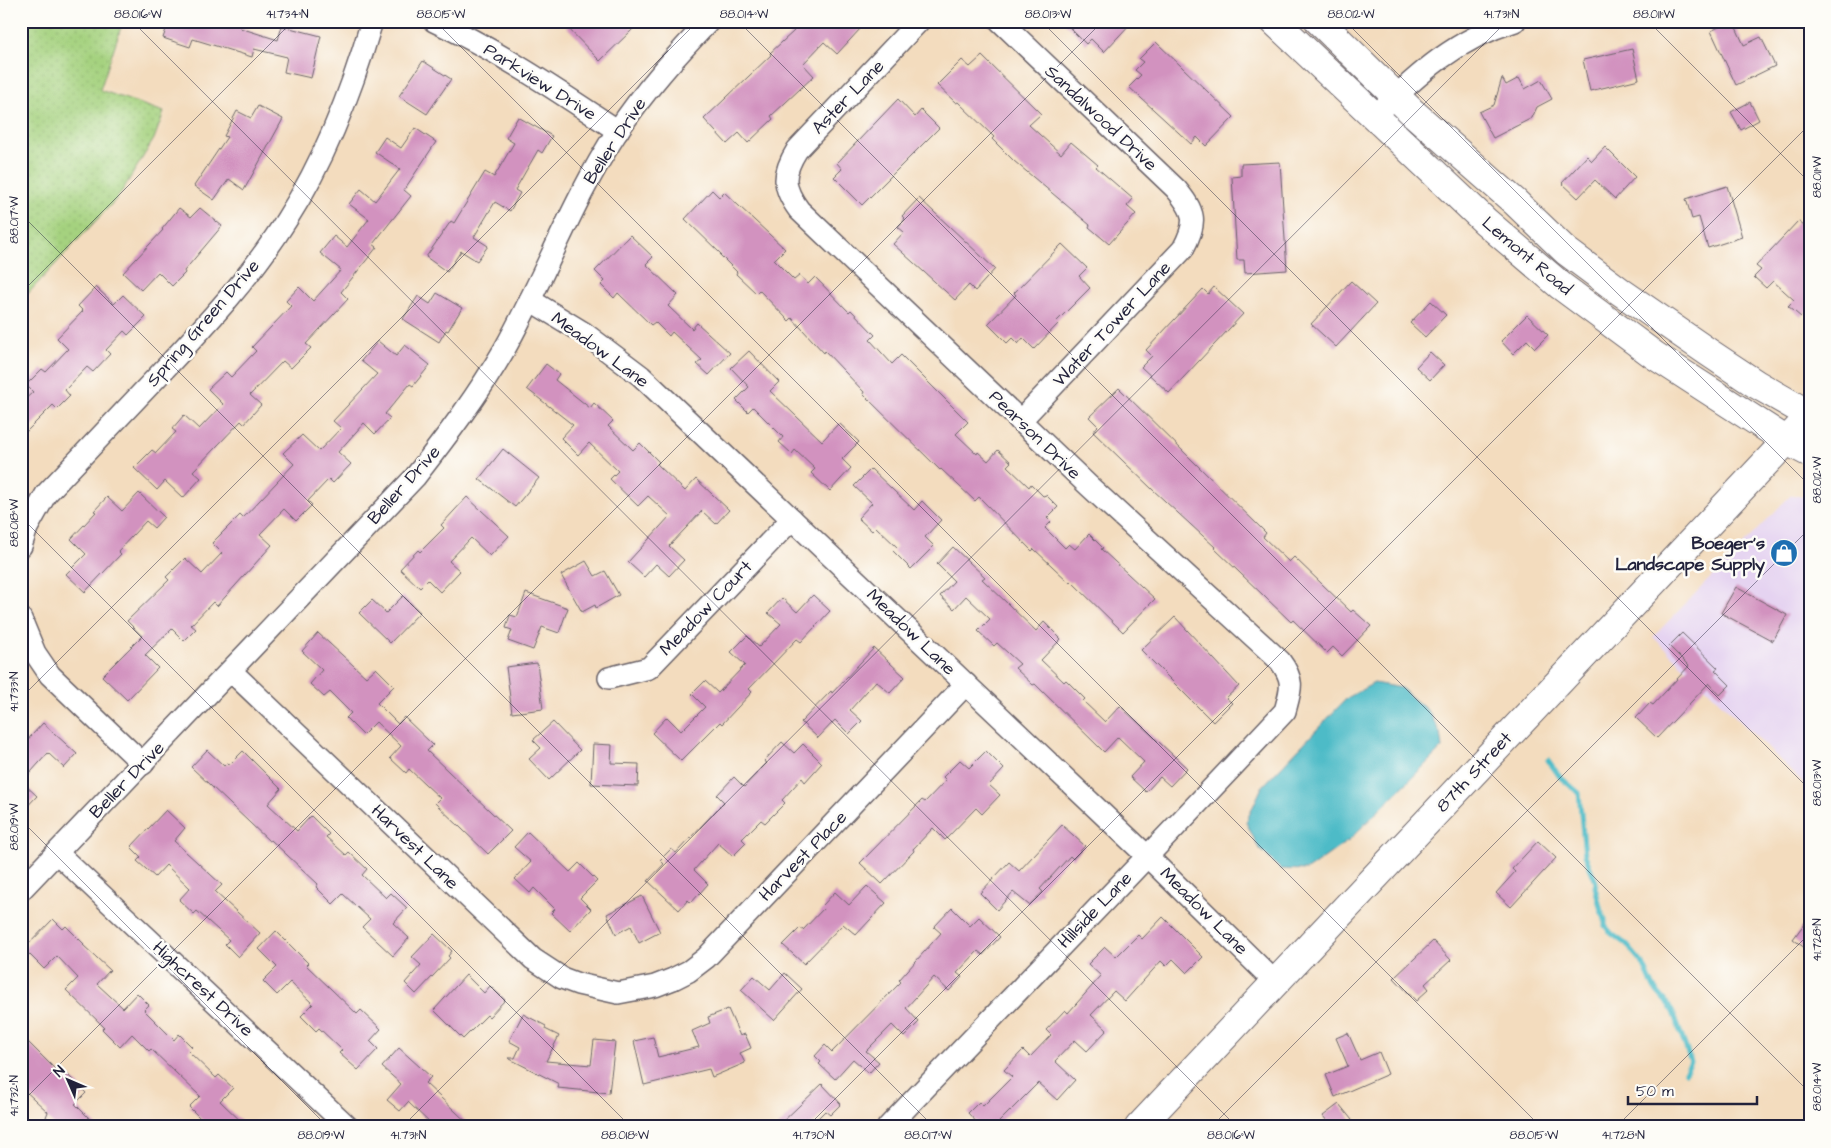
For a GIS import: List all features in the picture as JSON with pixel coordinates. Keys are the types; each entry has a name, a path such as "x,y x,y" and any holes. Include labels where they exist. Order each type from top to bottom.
{"main road":[{"name":"Lemont Road","path":"1274,21 1485,221 1561,286 1654,355 1799,447"},
{"name":"Lemont Road","path":"1318,21 1396,96 1515,202 1566,251 1621,292 1708,352 1756,384 1810,416"},
{"name":"87th Street","path":"1139,1127 1276,983 1799,447 1810,416"}],"street":[{"name":"Spring Green Drive","path":"21,546 30,522 46,494 216,314 249,274 275,238 289,217 316,167 340,116 359,66 372,21"},
{"name":"Parkview Drive","path":"434,21 503,57 618,131"},
{"name":"Aster Lane","path":"785,178 789,163 797,150 919,21"},
{"name":"Sandalwood Drive","path":"1000,21 1176,189 1189,205 1193,221"},
{"path":"1375,116 1425,70 1461,43 1497,26 1515,21"},
{"name":"Beller Drive","path":"21,890 143,764 421,469 480,390 504,350 530,300 574,206 618,131 700,24"},
{"name":"Pearson Drive","path":"785,178 787,190 799,210 1096,493 1280,661 1292,686"},
{"name":"Water Tower Lane","path":"1020,421 1183,249 1190,235 1193,221"},
{"name":"Meadow Lane","path":"530,300 584,333 641,376 1147,856 1276,983"},
{"name":"Meadow Court","path":"610,678 649,668 792,519"},
{"path":"21,619 35,653 50,675 143,764"},
{"name":"Harvest Lane","path":"231,671 533,959 562,978 578,984 618,993"},
{"name":"Harvest Place","path":"618,993 656,986 674,980 706,958 966,684"},
{"name":"Hillside Lane","path":"888,1127 1285,711 1292,686"},
{"name":"Highcrest Drive","path":"57,852 348,1127"}],"shaded area":[{"path":"1791,495 1810,498 1810,789 1653,637"}],"green space":[{"path":"21,21 123,21 100,90 164,112 154,139 119,196 21,301"}],"water":[{"path":"1374,683 1401,688 1429,712 1440,733 1442,748 1349,840 1307,870 1280,869 1258,847 1246,822 1262,787 1347,698"}],"building":[{"path":"169,21 242,21 240,28 278,40 282,26 321,36 311,78 284,72 287,57 254,49 252,57 193,39 190,47 163,38"},
{"path":"561,21 626,21 633,29 600,61"},
{"path":"800,21 853,21 861,28 837,54 824,42 803,64 814,76 771,116 773,119 748,143 739,133 727,144 704,119 771,55 770,53 794,31 792,29"},
{"path":"1063,21 1133,21 1104,52 1091,39 1086,44"},
{"path":"1733,21 1744,45 1761,37 1775,66 1736,85 1711,31"},
{"path":"1156,42 1234,117 1206,146 1197,137 1191,144 1129,87 1141,75 1135,70 1143,62 1139,59"},
{"path":"1632,49 1639,79 1590,91 1583,60"},
{"path":"982,56 1041,114 1029,125 1061,154 1071,142 1133,199 1127,206 1136,214 1109,244 1089,227 1090,225 1014,161 992,139 994,137 958,102 956,103 937,85 962,60 970,67"},
{"path":"423,61 451,79 427,114 399,96"},
{"path":"1502,78 1506,85 1519,78 1525,89 1541,80 1552,99 1537,107 1532,118 1493,138 1479,112 1494,105"},
{"path":"898,99 915,117 921,110 939,128 862,205 834,177 842,169 837,163"},
{"path":"1750,102 1759,120 1741,130 1731,112"},
{"path":"258,106 283,119 244,190 229,179 214,200 194,186 227,137 224,136 237,111 251,118"},
{"path":"518,117 552,136 542,153 538,150 515,190 520,193 510,211 495,202 474,237 488,246 477,261 461,251 447,272 426,257 451,221 454,223 485,172 494,177 514,143 506,138"},
{"path":"415,128 436,142 404,190 411,196 373,244 377,247 341,292 348,299 306,344 311,348 291,368 283,361 250,395 261,405 244,424 241,421 193,471 201,478 183,498 165,481 157,490 134,468 152,450 156,453 176,432 172,429 184,415 199,429 223,404 208,389 226,372 231,377 256,351 252,347 291,306 286,301 299,287 313,301 341,270 320,253 334,236 347,247 369,219 349,204 361,189 375,201 400,169 375,152 385,137 401,148"},
{"path":"1605,147 1635,177 1615,199 1595,180 1578,198 1562,183 1587,156 1592,161"},
{"path":"1280,162 1287,270 1245,273 1244,260 1237,260 1232,177 1241,176 1241,164"},
{"path":"1727,186 1742,237 1708,248 1699,217 1692,219 1686,199"},
{"path":"712,190 719,197 724,192 785,249 774,260 794,280 800,275 808,284 815,277 849,312 851,310 875,335 870,340 892,364 901,355 968,422 956,434 977,454 978,452 988,461 998,450 1011,462 1007,466 1029,487 1031,484 1058,507 1047,518 1051,522 1045,528 1065,548 1069,544 1075,549 1089,534 1103,548 1101,549 1155,599 1123,632 1071,581 1070,583 1034,549 1032,551 979,497 975,501 940,470 863,394 864,392 792,318 789,321 759,290 756,293 736,274 737,272 721,254 685,219"},
{"path":"919,198 995,269 975,291 969,285 955,300 893,244 904,232 898,227 905,219 902,216"},
{"path":"179,208 191,217 200,208 222,226 184,271 185,273 172,286 158,272 141,290 123,273 163,230"},
{"path":"1798,221 1810,231 1810,307 1801,317 1788,306 1794,300 1773,281 1766,288 1754,277 1761,270 1756,266"},
{"path":"630,235 653,257 646,264 678,295 668,306 692,329 697,323 730,353 709,375 697,364 702,360 672,332 669,336 655,322 651,325 618,293 614,298 601,285 605,281 595,271"},
{"path":"1062,244 1087,268 1079,276 1090,288 1056,322 1058,324 1034,349 1023,338 1018,344 1012,338 1007,343 988,324 1016,295 1014,293"},
{"path":"1351,281 1376,304 1336,347 1311,324"},
{"path":"96,287 114,304 123,295 146,317 128,335 124,331 106,350 110,354 93,372 87,367 65,390 70,396 57,409 53,405 21,437 21,403 33,392 26,385 42,369 46,372 68,349 57,338 83,311 78,306"},
{"path":"1214,287 1243,314 1169,393 1141,367 1152,356 1146,350 1203,289 1208,294"},
{"path":"437,293 462,308 439,342 403,319 418,296 430,304"},
{"path":"1431,301 1446,315 1425,337 1410,323"},
{"path":"1527,315 1548,335 1535,348 1527,340 1513,354 1501,341"},
{"path":"378,341 396,356 405,345 430,365 413,386 410,384 385,414 390,418 375,434 364,423 338,452 351,464 333,483 329,479 308,501 312,505 296,521 284,509 260,534 272,545 217,606 213,602 191,625 196,629 184,641 172,629 145,655 158,668 127,700 102,676 142,636 127,621 169,580 166,577 185,558 202,574 222,553 212,543 240,515 243,518 294,464 283,453 302,435 319,451 341,428 333,421 377,374 361,361"},
{"path":"749,351 779,382 770,391 822,441 839,423 859,442 842,459 851,468 830,491 811,473 815,469 795,450 792,454 779,442 783,437 753,407 748,412 736,400 749,387 731,368"},
{"path":"1430,352 1444,365 1430,380 1416,367"},
{"path":"546,364 559,374 555,380 590,408 594,403 613,421 608,426 633,450 640,443 659,462 657,464 685,491 696,479 729,510 716,524 702,511 669,546 684,560 669,576 656,564 644,577 628,562 670,516 648,496 638,506 610,479 618,471 589,443 578,455 561,438 573,425 527,389"},
{"path":"1119,388 1266,533 1263,537 1289,562 1294,557 1351,612 1353,610 1371,626 1342,656 1333,647 1327,653 1293,620 1291,622 1093,432 1098,426 1089,417"},
{"path":"503,449 539,478 515,507 479,479"},
{"path":"871,469 914,510 922,501 941,520 925,537 934,546 911,569 893,551 897,547 876,527 872,531 858,518 872,503 854,486"},
{"path":"139,493 164,517 154,528 146,521 118,551 121,554 85,592 66,574 86,554 71,539 107,497 122,511"},
{"path":"467,497 509,536 490,556 471,538 449,561 460,571 440,592 428,580 420,588 400,569 418,550 420,552 444,528 441,525"},
{"path":"953,547 985,577 982,579 1036,631 1044,622 1061,639 1041,660 1064,682 1066,680 1085,699 1083,701 1105,722 1120,706 1187,768 1170,786 1160,777 1146,792 1130,777 1144,762 1118,737 1104,752 1035,684 1033,685 1015,668 1020,664 997,643 994,646 978,631 990,619 966,596 954,609 940,596 954,581 937,564"},
{"path":"586,561 595,576 605,571 619,595 596,608 595,605 582,612 561,575"},
{"path":"1736,587 1787,615 1773,641 1721,613"},
{"path":"526,593 568,608 559,633 542,627 533,650 508,641 512,630 506,628 510,615 517,617"},
{"path":"813,595 830,611 801,642 797,639 749,689 752,692 722,724 720,722 681,761 652,733 667,717 681,731 705,707 692,694 705,681 718,693 745,665 731,652 747,636 759,647 781,624 768,613 782,598 797,612"},
{"path":"403,596 420,612 390,643 359,613 372,600 386,613"},
{"path":"1175,617 1239,686 1226,698 1232,703 1213,722 1141,650"},
{"path":"318,633 366,677 376,668 394,686 377,703 398,724 404,717 433,745 427,751 511,831 488,854 435,803 440,798 409,769 406,773 390,758 401,746 376,722 363,735 346,718 351,713 330,692 324,697 310,684 322,670 302,651"},
{"path":"1682,633 1718,668 1715,670 1730,685 1720,695 1709,683 1657,738 1636,718 1650,703 1653,705 1689,666 1669,646"},
{"path":"874,648 905,677 890,693 876,681 850,710 862,721 849,734 835,720 818,738 801,722 831,691 832,693"},
{"path":"537,663 543,709 512,713 506,667"},
{"path":"553,722 580,750 549,780 529,759 541,748 533,740"},
{"path":"43,723 77,754 64,768 48,753 22,782 37,796 21,813 21,747"},
{"path":"782,742 794,753 803,744 822,763 805,782 802,778 782,800 785,803 765,823 761,820 742,839 746,843 733,856 718,843 694,870 708,884 691,903 688,900 679,910 648,881 664,864 660,860 671,849 676,853 724,802 717,795 734,777 744,787 767,763 764,761"},
{"path":"593,744 612,745 611,763 639,764 638,786 591,784"},
{"path":"207,750 224,766 227,763 230,764 243,751 281,789 268,804 297,831 311,816 329,834 326,837 346,855 349,852 367,869 362,875 386,898 391,893 407,908 393,923 409,938 393,956 362,927 370,919 343,894 333,904 316,887 318,884 271,840 269,841 191,767"},
{"path":"986,751 1004,769 989,785 1000,795 982,814 976,808 945,840 933,828 882,884 860,863 922,800 925,802 946,780 943,777 960,760 969,768"},
{"path":"166,810 185,828 174,841 222,885 215,892 260,933 238,957 225,944 229,940 197,911 194,914 179,900 190,888 166,865 155,877 137,861 141,857 131,847"},
{"path":"1062,825 1085,846 1073,859 1070,856 1040,889 1043,892 1029,905 1013,892 997,910 980,893 1009,862 1019,871"},
{"path":"528,832 570,872 579,863 597,881 580,898 591,909 570,931 551,913 555,909 534,888 530,893 515,879 531,862 514,847"},
{"path":"1538,841 1556,858 1511,907 1496,893 1515,872 1512,869"},
{"path":"867,886 886,903 856,935 843,924 804,964 783,945 800,928 803,930 825,907 823,905 835,892 849,905"},
{"path":"642,896 660,932 639,943 631,926 616,934 607,914"},
{"path":"952,908 970,926 979,917 1000,937 983,955 978,951 957,973 962,977 949,991 934,977 906,1008 919,1022 904,1037 892,1025 866,1051 879,1062 869,1073 853,1059 835,1079 819,1064 821,1062 815,1056 825,1045 832,1052 901,982 899,980 941,933 934,927"},
{"path":"1810,916 1810,952 1793,939"},
{"path":"1163,917 1203,957 1187,973 1173,959 1166,966 1161,961 1125,1001 1114,991 1091,1015 1107,1030 1087,1051 1075,1040 1055,1061 1075,1080 1057,1100 1038,1083 994,1127 981,1127 968,1113 979,1102 983,1106 1012,1077 1004,1070 1023,1050 1030,1057 1051,1035 1046,1030 1065,1010 1068,1013 1101,976 1088,964 1105,947 1116,957 1138,935 1142,939"},
{"path":"53,919 63,929 66,926 110,970 97,984 123,1008 137,993 149,1005 144,1010 174,1040 179,1034 192,1047 188,1051 216,1078 219,1075 233,1088 220,1101 247,1127 209,1127 189,1107 200,1096 151,1049 149,1051 132,1034 120,1047 102,1029 104,1027 66,990 78,978 57,956 44,969 24,949"},
{"path":"276,931 308,963 306,965 357,1014 361,1010 381,1029 370,1041 378,1049 358,1070 339,1053 342,1050 319,1028 316,1031 301,1016 313,1004 290,982 277,995 263,981 277,967 259,949"},
{"path":"434,934 452,951 448,956 450,958 416,994 405,983 421,965 412,957"},
{"path":"1433,941 1451,960 1425,984 1429,989 1416,1001 1394,978"},
{"path":"785,973 802,989 774,1020 741,990 754,976 770,990"},
{"path":"466,975 484,993 490,986 505,1000 489,1017 487,1015 463,1039 434,1010"},
{"path":"728,1009 740,1036 745,1034 751,1048 740,1053 745,1063 712,1077 709,1069 644,1085 634,1041 653,1037 658,1057 699,1047 692,1031 710,1023 708,1017"},
{"path":"523,1014 546,1026 545,1029 559,1036 546,1061 591,1065 594,1040 615,1042 609,1093 558,1088 559,1084 508,1058 515,1058 520,1047 509,1041"},
{"path":"1348,1033 1360,1060 1379,1052 1388,1074 1335,1097 1326,1075 1348,1066 1336,1038"},
{"path":"21,1035 64,1078 67,1074 86,1093 75,1104 98,1127 56,1127 46,1117 48,1112 21,1087"},
{"path":"399,1048 431,1077 425,1083 472,1127 434,1127 408,1102 400,1111 387,1100 401,1084 382,1067"},
{"path":"822,1084 841,1104 830,1115 825,1111 809,1127 777,1127"},
{"path":"1339,1104 1352,1120 1344,1127 1332,1127 1323,1116"}],"waterway":[{"path":"1548,760 1560,777 1579,793 1585,855 1596,882 1595,887 1605,919 1605,926 1627,945 1643,964 1654,988 1673,1012 1691,1062 1685,1072"}],"place":[{"name":"Boeger's Landscape Supply","path":"1784,553"}]}
